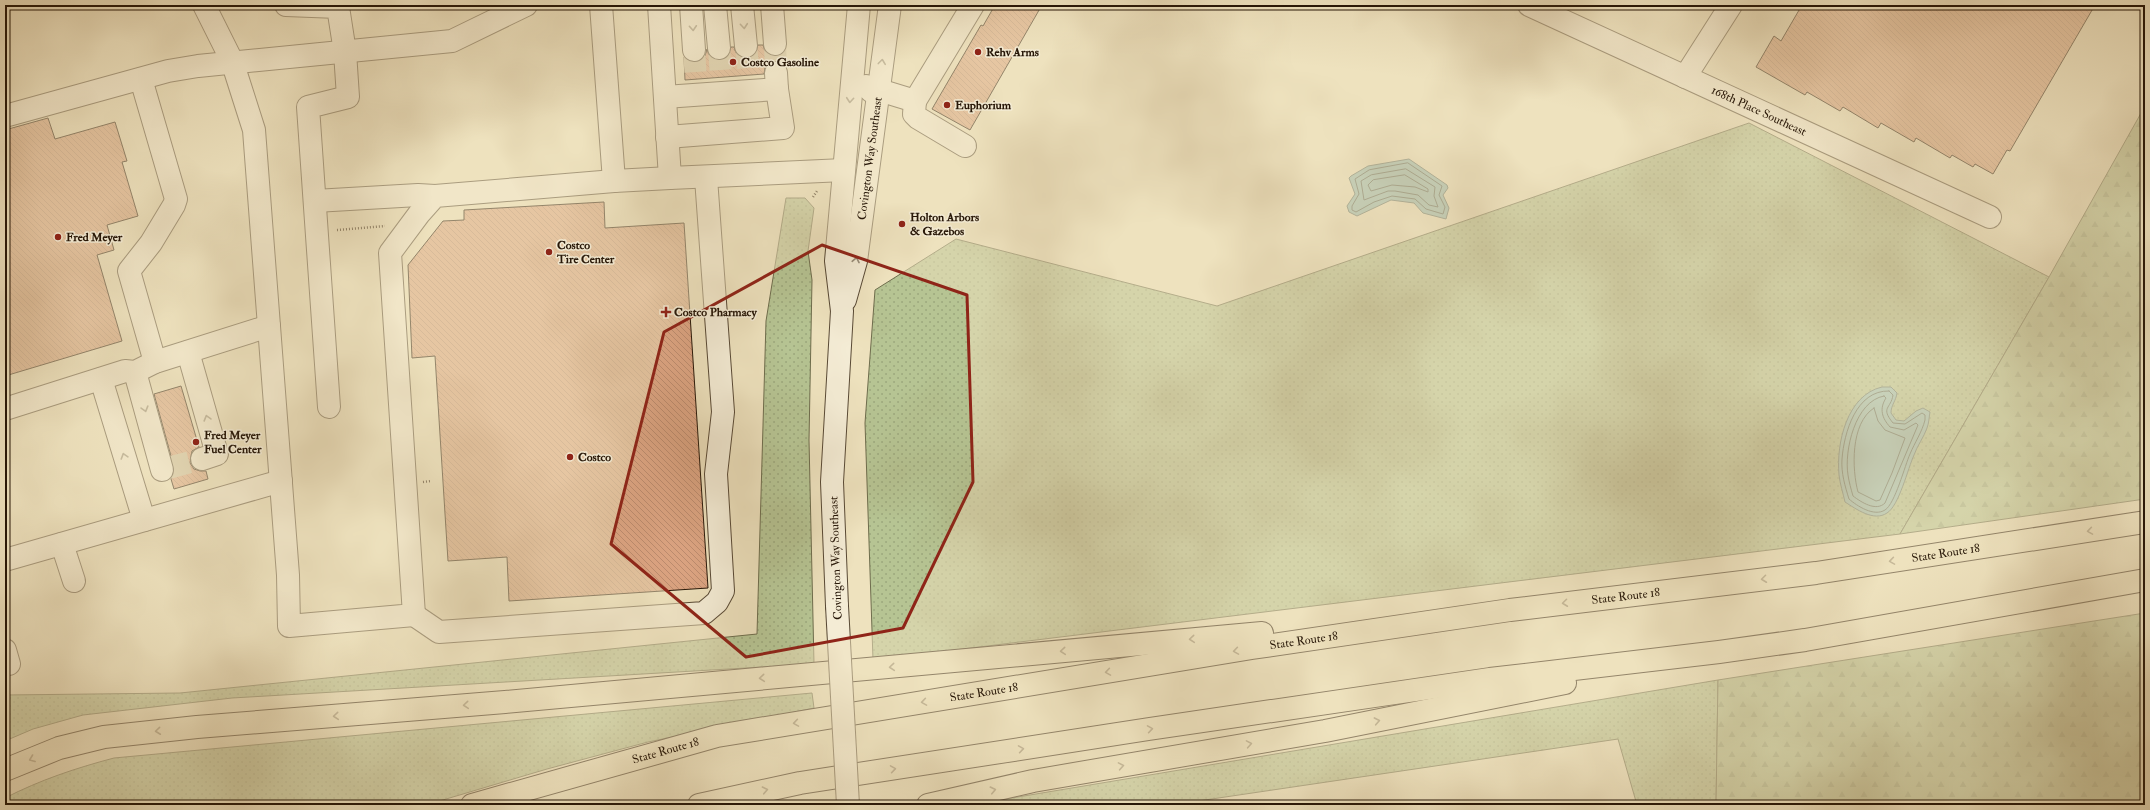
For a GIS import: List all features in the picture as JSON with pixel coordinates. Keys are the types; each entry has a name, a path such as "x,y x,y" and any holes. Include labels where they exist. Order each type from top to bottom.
{"highway":[{"name":"State Route 18","path":"472,805 717,736 1244,649 1510,610 1816,573 2137,524"},
{"path":"699,805 800,783 1150,729 1490,679 1719,652 1805,640 2145,580"},
{"path":"5,770 59,748 104,737 197,727 505,702 1510,610"},
{"path":"928,805 1033,781 1325,731 1719,652"}],"street":[{"path":"286,5 338,7 345,52 348,97 308,107 329,407"},
{"path":"5,116 141,79 192,67 232,61 345,52 452,41 526,5"},
{"path":"601,5 614,181"},
{"path":"659,5 670,178"},
{"path":"691,5 694,50"},
{"path":"715,5 718,48"},
{"path":"742,5 746,46"},
{"path":"772,5 775,44"},
{"name":"Covington Way Southeast","path":"848,805 832,482 842,311 836,261 859,5"},
{"path":"865,5 868,27 863,84 871,91 879,90 916,101"},
{"name":"Covington Way Southeast","path":"842,311 856,261 890,5"},
{"path":"964,146 918,118 914,114 916,101 973,5"},
{"name":"168th Place Southeast","path":"1529,5 1990,217"},
{"path":"1685,77 1731,5"},
{"path":"203,8 232,61 254,130 288,575 289,626 414,615 439,632 704,613 716,602 723,591 716,474 723,412 706,178"},
{"path":"141,79 176,198 174,205 151,243 129,271 155,362"},
{"path":"665,97 697,87 777,81 783,128 667,137"},
{"path":"315,201 418,195 435,196 614,181 706,178 844,170"},
{"path":"414,615 390,253 419,214 435,196"},
{"path":"5,409 125,372 135,372 155,362 269,326"},
{"path":"188,352 217,454 202,459"},
{"path":"131,479 165,469 135,372"},
{"path":"101,379 144,520"},
{"path":"5,560 281,480"},
{"path":"62,544 74,581"}],"path":[{"path":"813,197 818,189"},
{"path":"337,230 388,226"}],"highlighted area":[{"path":"822,245 967,295 973,482 903,628 746,657 611,544 664,332"}],"green space":[{"path":"2145,106 2145,499 1900,534 2049,277"},
{"path":"1749,123 2049,277 1900,534 873,660 865,423 875,290 956,239 1217,306"},
{"path":"786,198 805,198 814,208 808,251 812,280 809,440 814,664 232,698 83,715 33,729 5,741 5,695 180,693 757,634 766,321"},
{"path":"2145,613 2145,805 1716,805 1718,680"},
{"path":"1718,680 1716,805 1637,805 1618,739 1171,805 985,805 1006,799"},
{"path":"812,693 814,708 648,742 547,769 426,805 5,805 5,798 31,786 72,770 114,758"}],"water":[{"path":"1409,159 1447,185 1448,188 1443,195 1449,208 1446,219 1423,213 1414,203 1391,200 1357,216 1349,212 1347,206 1355,194 1349,178 1351,176 1368,166"},
{"path":"1882,387 1891,387 1897,393 1891,413 1896,420 1904,421 1916,411 1923,408 1930,412 1927,428 1915,452 1903,486 1895,503 1887,513 1876,516 1865,514 1845,502 1839,478 1839,462 1842,435 1852,410 1860,400 1870,392"}],"building":[{"path":"995,5 1042,5 970,130 932,109 981,25 983,26"},
{"path":"1802,5 2095,5 2010,151 2007,150 1993,174 1975,164 1973,167 1952,155 1950,158 1916,138 1914,142 1881,123 1878,128 1843,107 1840,111 1807,92 1805,95 1756,67 1774,36 1781,41"},
{"name":"Costco Gasoline","path":"758,45 763,45 765,51 770,55 781,55 782,62 775,61 769,63 765,68 764,74 685,80 684,57 689,61 695,62 705,56 707,49 709,55 713,59 721,60 727,58 731,47 734,47 736,53 740,57 748,58 754,56"},
{"name":"Fred Meyer","path":"48,118 55,139 115,122 127,161 122,162 138,216 107,225 114,250 97,255 122,341 5,376 5,130"},
{"name":"Costco","path":"604,202 605,228 684,223 708,588 509,601 507,557 448,561 435,356 412,358 408,265 443,221 464,220 464,210"},
{"path":"181,386 199,447 192,451 190,463 194,469 206,471 208,479 174,489 171,479 174,474 174,467 154,394"}],"tunnel":[{"path":"775,44 776,73"},
{"path":"746,46 749,75"},
{"path":"719,48 721,77"},
{"path":"694,50 696,80"},
{"path":"168,468 202,459"}],"place":[{"name":"Rehv Arms","path":"978,52"},
{"name":"Costco Gasoline","path":"733,62"},
{"name":"Euphorium","path":"947,105"},
{"name":"Holton Arbors & Gazebos","path":"902,224"},
{"name":"Fred Meyer","path":"58,237"},
{"name":"Costco Tire Center","path":"549,252"},
{"name":"Costco Pharmacy","path":"666,312"},
{"name":"Fred Meyer Fuel Center","path":"196,442"},
{"name":"Costco","path":"570,457"}]}
